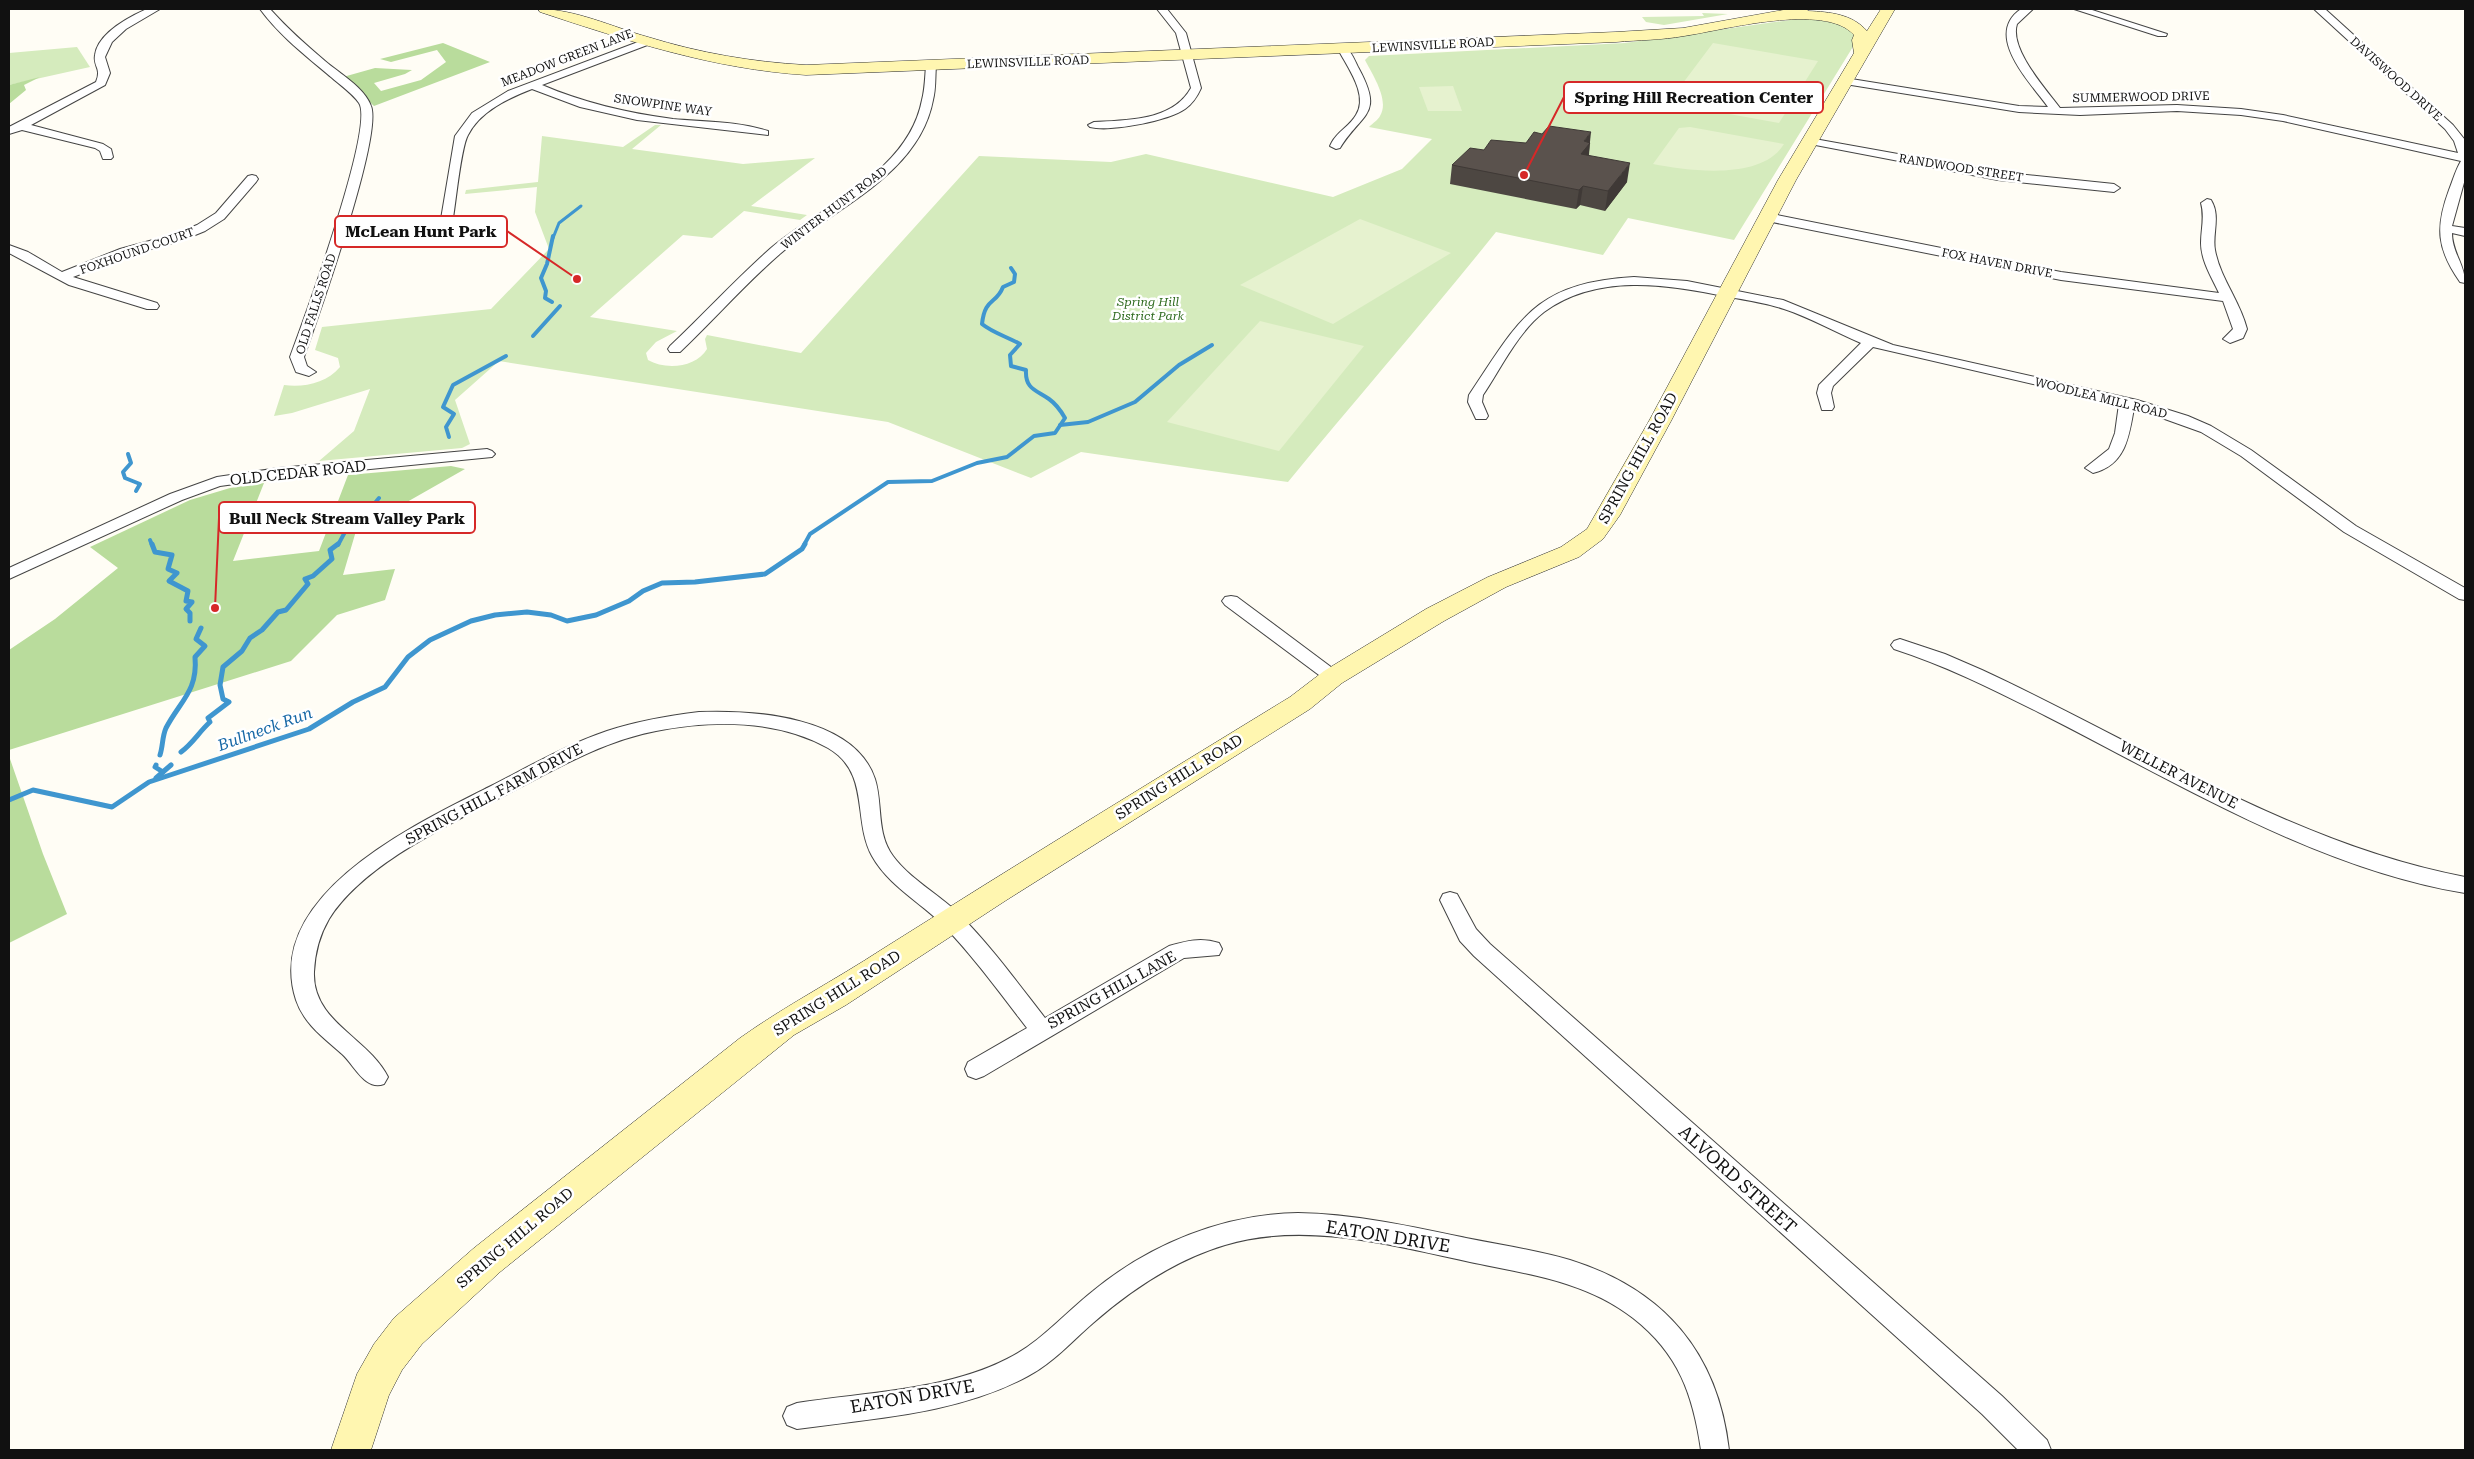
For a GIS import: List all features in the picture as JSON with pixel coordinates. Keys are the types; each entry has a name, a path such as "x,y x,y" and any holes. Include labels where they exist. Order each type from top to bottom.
{"main road":[{"name":"LEWINSVILLE ROAD","path":"544,9 646,42 708,59 763,68 830,70 1520,41 1639,33 1817,9"},
{"name":"SPRING HILL ROAD","path":"351,1450 371,1388 388,1357 408,1331 434,1306 556,1204 752,1048 782,1026 836,996 1048,858 1300,703 1333,677 1435,615 1497,582 1570,552 1595,534 1608,515 1747,253 1809,141 1888,9"},
{"name":"LEWINSVILLE ROAD","path":"1732,21 1782,16 1801,11"},
{"path":"1782,16 1820,17 1849,23 1855,26 1862,34 1860,40 1862,54"}],"street":[{"path":"9,131 95,88 101,83 106,72 100,60 102,49 129,22 155,9"},
{"name":"OLD FALLS ROAD","path":"265,9 286,32 349,88 367,107 368,120 360,158 330,260 297,357 301,368 308,372"},
{"path":"1094,125 1152,118 1183,106 1194,94 1196,88 1181,33 1162,9"},
{"path":"2028,9 2012,22 2010,38 2014,50 2057,111"},
{"path":"2079,9 2162,34"},
{"name":"DAVISWOOD DRIVE","path":"2319,9 2449,127 2460,141 2465,157"},
{"name":"MEADOW GREEN LANE","path":"457,229 447,218 463,131 472,119 486,107 532,85 646,42"},
{"path":"1336,146 1342,134 1361,118 1366,106 1363,89 1343,49"},
{"name":"WINTER HUNT ROAD","path":"676,349 776,251 813,222 864,187 896,159 914,138 928,107 931,66"},
{"name":"SUMMERWOOD DRIVE","path":"1845,81 1995,106 2057,111 2177,108 2241,112 2283,118 2465,157"},
{"name":"SNOWPINE WAY","path":"532,85 574,101 620,114 672,122 747,129 764,133"},
{"path":"21,126 105,148 107,157"},
{"name":"RANDWOOD STREET","path":"1809,141 1998,176 2114,188"},
{"path":"2465,163 2448,215 2445,247 2449,257 2465,279"},
{"name":"FOXHOUND COURT","path":"62,277 119,255 179,237 201,228 220,216 252,179"},
{"path":"2207,203 2210,211 2207,232 2209,252 2240,329 2238,335 2230,339"},
{"name":"FOX HAVEN DRIVE","path":"1767,217 2069,277 2229,298"},
{"path":"2446,228 2465,232"},
{"path":"9,249 27,255 62,277 152,306"},
{"path":"1481,416 1475,402 1476,395 1529,319 1537,311 1556,299 1591,287 1635,282 1676,283 1728,292"},
{"name":"WOODLEA MILL ROAD","path":"1728,292 1789,306 1870,342 2127,402 2184,419 2230,442 2350,529 2386,552 2465,595"},
{"path":"1827,406 1824,393 1826,385 1870,342"},
{"path":"2093,468 2110,461 2115,455 2121,437 2127,402"},
{"name":"OLD CEDAR ROAD","path":"9,574 176,497 217,482 279,473 487,454"},
{"path":"1231,601 1333,677"},
{"name":"WELLER AVENUE","path":"1900,645 1947,660 2302,836 2374,864 2419,876 2465,885"},
{"name":"SPRING HILL FARM DRIVE","path":"376,1077 352,1049 327,1027 310,1006 303,969 309,939 318,918 332,900 357,875 397,846 558,758 595,741 627,731 686,720 736,718 789,726 819,735 840,746 856,759 864,774 870,792 874,842 882,858 952,921"},
{"name":"ALVORD STREET","path":"1450,900 1468,935 1482,950 1992,1405 2036,1450"},
{"name":"SPRING HILL LANE","path":"952,921 1042,1030"},
{"name":"SPRING HILL LANE","path":"976,1069 1177,952 1190,948 1211,949"},
{"name":"EATON DRIVE","path":"797,1416 904,1401 954,1392 986,1382 1040,1354 1113,1290 1182,1248 1229,1233 1267,1225 1309,1224 1361,1228 1511,1259 1568,1273 1604,1285 1652,1318 1683,1351 1700,1382 1712,1417 1716,1450"}],"green space":[{"path":"1702,13 1728,14 1664,25 1646,22 1642,17 1704,16"},
{"name":"Spring Hill District Park","path":"1804,18 1838,21 1859,37 1734,240 1628,218 1603,255 1496,232 1288,482 1081,452 1031,478 888,422 499,361 455,400 470,444 462,448 319,461 354,431 370,389 292,413 274,416 284,385 299,386 322,381 340,367 338,358 315,350 322,327 491,309 549,249 535,212 537,187 465,194 466,190 538,182 542,136 623,147 655,125 661,125 632,149 743,164 815,158 751,206 807,215 800,220 744,211 712,238 683,235 590,317 677,331 656,342 646,353 648,360 671,366 688,363 702,355 707,349 705,339 707,335 801,353 979,156 1111,162 1146,154 1333,197 1402,169 1432,139 1369,127 1380,116 1383,110 1383,102 1379,87 1365,60 1369,56 1625,43"},
{"path":"443,43 490,62 374,106 343,77 375,68 412,70 405,74 374,83 381,91 421,80 446,62 437,50 391,62 380,59"},
{"path":"1713,43 1818,61 1779,123 1668,103"},
{"path":"77,47 90,67 9,85 9,53"},
{"path":"40,77 24,85 26,90 9,104 9,85"},
{"path":"1453,86 1462,111 1428,111 1419,87"},
{"path":"1690,127 1784,144 1774,156 1759,164 1742,168 1704,171 1653,164 1679,128"},
{"path":"1360,219 1451,253 1333,324 1240,285"},
{"path":"1260,321 1364,346 1279,451 1167,422"},
{"path":"451,466 465,469 356,531 343,575 395,569 385,600 337,615 291,661 9,750 9,650 55,619 118,568 90,547 190,500 230,488 264,483 233,561 319,551 348,475"},
{"path":"9,756 43,854 67,914 9,943"}],"building":[{"path":"1549,126 1591,132 1584,141 1590,143 1581,154 1630,163 1608,191 1583,186 1579,190 1452,165 1470,148 1484,150 1491,140 1526,143 1534,132 1542,134"}],"waterway":[{"path":"553,238 559,223 581,206"},
{"path":"552,302 545,298 546,291 541,278 547,264 553,236"},
{"name":"Bullneck Run","path":"1011,268 1015,274 1014,282 1003,287 997,297 988,305 983,315 982,324 1020,344 1010,355 1011,366 1026,370 1029,385 1056,405 1065,418 1060,425"},
{"path":"533,336 560,306"},
{"path":"1060,425 1088,422 1135,402 1179,365 1212,345"},
{"path":"449,437 446,427 454,414 443,407 453,385 506,356"},
{"name":"Bullneck Run","path":"804,545 810,534 888,482 932,481 977,463 1007,457 1034,436 1055,433 1060,425"},
{"path":"128,454 131,463 123,472 125,478 140,484 136,491"},
{"path":"338,545 346,530 368,525 376,520 370,509 379,498"},
{"path":"150,540 152,545"},
{"path":"152,544 155,552 172,555 168,569 177,573 169,581 188,591 186,601 192,602 186,609 190,613 190,621"},
{"path":"181,752 210,722 208,718 229,702 223,699 220,685 223,667 242,651 250,638 262,630 278,612 286,610 308,584 305,579 313,576 332,559 330,550 338,544"},
{"name":"Bullneck Run","path":"9,800 33,790 112,807 149,782 309,729 353,702 385,687 408,657 430,640 471,621 495,615 527,612 551,615 567,621 596,615 629,601 643,591 662,583 695,582 765,574 802,549 805,544"},
{"path":"160,755 166,728 187,695 194,679 195,657 205,646 196,639 201,628"},
{"path":"156,765 155,767 163,772"},
{"path":"163,772 171,765"},
{"name":"Bullneck Run","path":"156,778 163,772"}],"place":[{"name":"Spring Hill Recreation Center","path":"1524,175"},
{"name":"McLean Hunt Park","path":"577,279"},
{"name":"Bull Neck Stream Valley Park","path":"215,608"}]}
